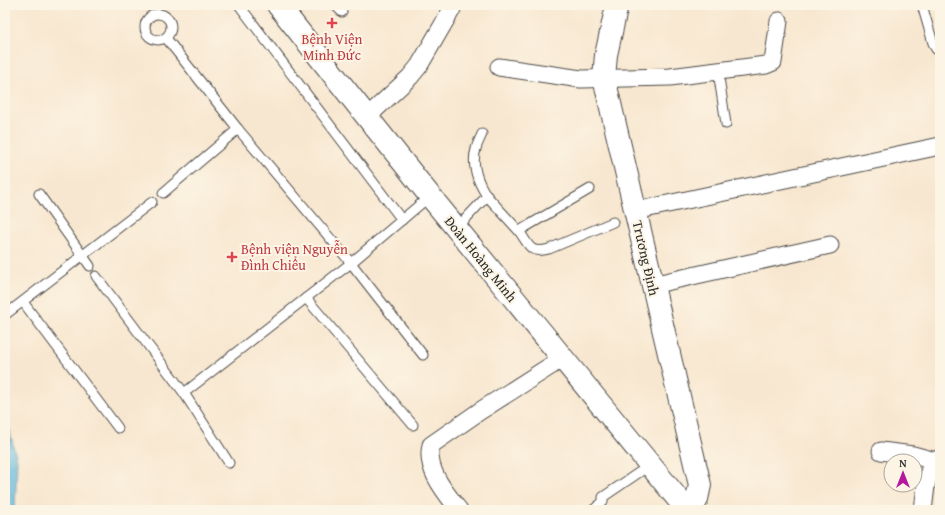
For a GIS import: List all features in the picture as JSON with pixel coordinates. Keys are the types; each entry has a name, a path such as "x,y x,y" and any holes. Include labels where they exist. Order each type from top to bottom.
{"main road":[{"name":"Đoàn Hoàng Minh","path":"278,5 430,196 687,510"},
{"name":"Trương Định","path":"617,5 606,55 604,78 700,485 697,499 692,510"}],"street":[{"path":"367,117 410,77 419,66 452,9"},
{"path":"500,67 581,79 670,77 766,65 773,62 779,21"},
{"path":"635,210 940,146"},
{"path":"652,285 830,245"},
{"path":"459,510 442,488 436,476 431,461 431,445 480,411 563,358"},
{"path":"881,451 937,459"},
{"path":"923,510 931,464 937,459"}],"lane":[{"path":"239,5 402,220"},
{"path":"335,5 342,12"},
{"path":"922,5 936,49 940,51"},
{"path":"166,38 238,129 351,263 423,355"},
{"path":"718,71 726,124"},
{"path":"163,193 238,129"},
{"path":"482,134 476,149 475,161 476,173 480,186 487,196 519,231 532,249 538,252 549,249 613,222"},
{"path":"519,231 590,189"},
{"path":"39,194 90,266"},
{"path":"184,393 351,263 430,196"},
{"path":"457,228 487,196"},
{"path":"5,315 152,202"},
{"path":"96,276 184,393 229,463"},
{"path":"306,298 413,425"},
{"path":"23,302 118,428"},
{"path":"593,510 603,502 603,497 650,465"}],"water":[{"path":"5,414 17,460 15,510 5,510"}],"place":[{"name":"Bệnh Viện Minh Đức","path":"332,23"},
{"name":"Bệnh viện Nguyễn Đình Chiểu","path":"232,257"}]}
